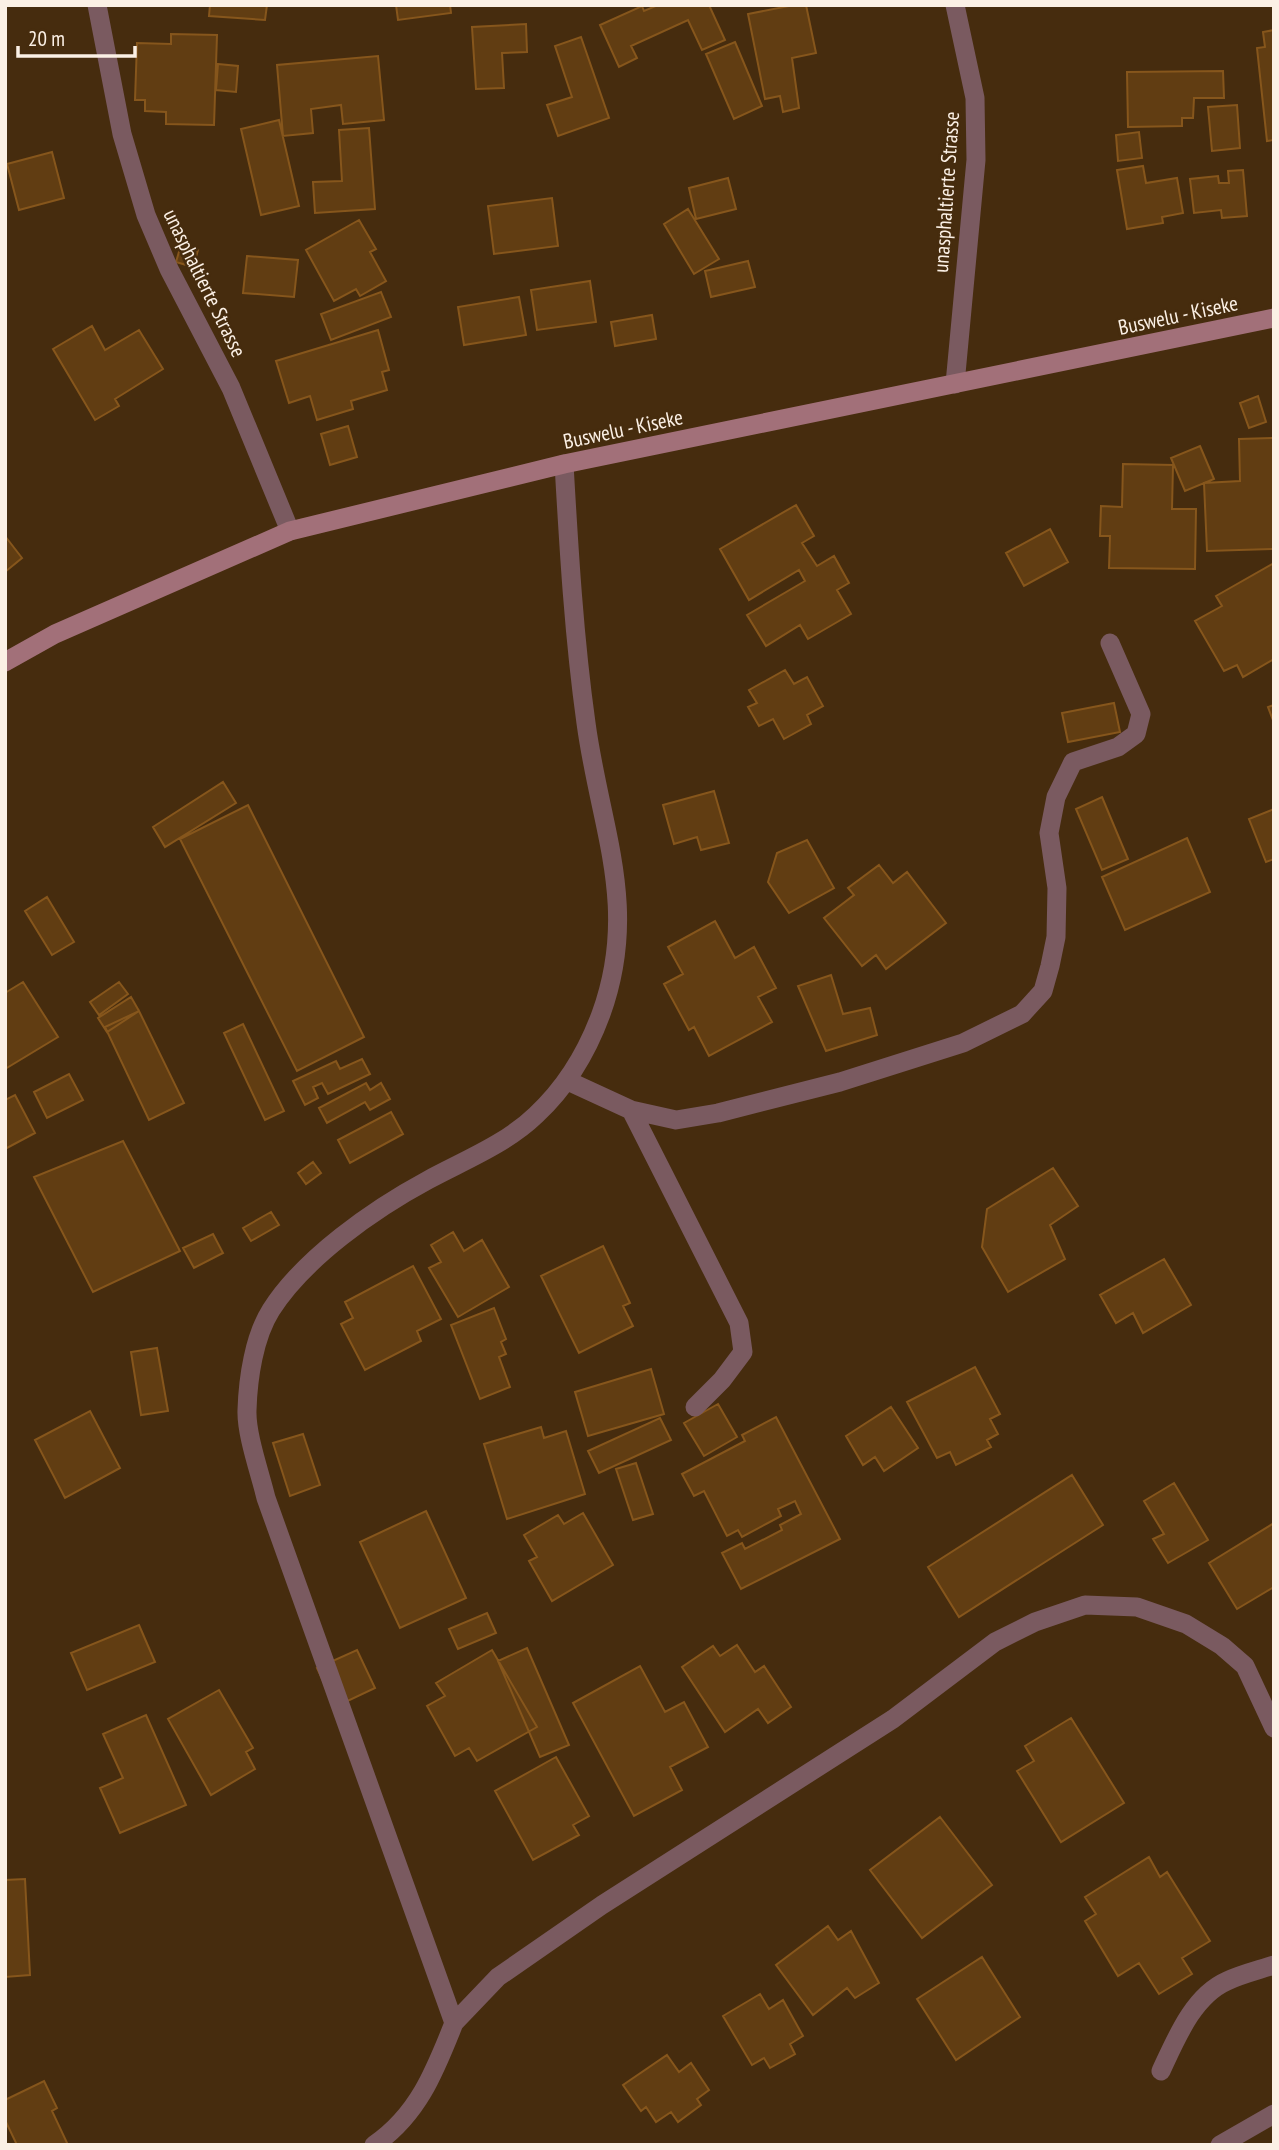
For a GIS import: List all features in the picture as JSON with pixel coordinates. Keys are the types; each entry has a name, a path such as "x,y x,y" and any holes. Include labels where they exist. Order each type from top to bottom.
{"main road":[{"name":"Buswelu - Kiseke","path":"5,662 55,634 289,531 564,464 1274,318"}],"street":[{"name":"unasphaltierte Strasse","path":"97,5 122,134 146,215 169,269 231,388 289,531"},
{"name":"unasphaltierte Strasse","path":"955,5 975,98 976,160 955,384"},
{"path":"454,2024 266,1498 246,1412 255,1350 270,1311 313,1260 425,1182 488,1150 535,1117 568,1081 601,1015 615,962 620,908 607,821 590,754 573,629 564,464"},
{"path":"568,1081 631,1110 676,1120 718,1113 840,1082 962,1043 1022,1014 1043,991 1056,937 1056,888 1049,833 1056,797 1073,762 1118,747 1136,734 1141,714 1110,643"},
{"path":"631,1110 739,1323 743,1352 722,1380 695,1407"},
{"path":"374,2145 408,2116 433,2077 454,2024 498,1977 602,1905 893,1719 995,1642 1035,1622 1084,1605 1137,1607 1186,1624 1223,1646 1245,1666 1274,1728"},
{"path":"1161,2071 1177,2036 1197,2005 1225,1982 1274,1965"},
{"path":"1220,2145 1274,2114"}],"building":[{"path":"210,5 267,5 265,20 209,16"},
{"path":"396,5 450,5 451,13 398,20"},
{"path":"658,5 709,5 725,40 702,50 688,20 631,46 637,58 619,67 600,25 642,6 644,11"},
{"path":"806,5 816,53 792,58 799,108 783,112 780,96 765,99 748,14"},
{"path":"526,24 527,52 502,53 504,88 476,89 472,27"},
{"path":"1274,30 1274,140 1267,141 1257,48 1265,47 1263,32"},
{"path":"171,34 217,35 214,125 166,124 166,112 145,111 145,100 135,100 137,43 171,44"},
{"path":"581,37 609,118 558,136 547,105 572,97 555,46"},
{"path":"735,42 762,106 734,119 706,54"},
{"path":"378,56 384,120 343,124 341,105 311,109 313,133 283,136 277,65"},
{"path":"218,64 238,66 236,92 216,90"},
{"path":"1223,71 1224,98 1194,98 1193,118 1182,118 1182,126 1128,127 1127,72"},
{"path":"1237,105 1240,148 1212,151 1208,107"},
{"path":"279,120 299,206 261,215 241,129"},
{"path":"369,128 375,209 315,213 313,182 342,181 339,130"},
{"path":"1139,132 1142,158 1118,161 1116,135"},
{"path":"52,152 64,198 19,210 7,164"},
{"path":"1143,166 1146,183 1177,178 1183,213 1162,217 1163,223 1127,229 1117,170"},
{"path":"1243,170 1247,216 1222,218 1221,210 1194,213 1190,179 1218,176 1219,183 1229,183 1228,171"},
{"path":"728,178 736,209 696,219 689,188"},
{"path":"552,198 558,246 494,254 488,206"},
{"path":"688,209 719,259 694,274 664,224"},
{"path":"359,220 376,249 370,252 386,281 360,296 356,289 334,301 306,250"},
{"path":"181,245 198,250 193,267 176,262"},
{"path":"247,256 298,260 294,297 243,293"},
{"path":"748,261 755,287 711,297 705,271"},
{"path":"590,281 596,322 537,330 531,290"},
{"path":"381,292 391,317 331,340 321,314"},
{"path":"519,297 526,335 464,345 458,307"},
{"path":"652,315 656,339 615,346 611,322"},
{"path":"92,326 105,350 139,330 163,369 115,399 119,406 95,420 53,349"},
{"path":"378,330 389,370 382,372 387,390 351,401 353,409 317,420 310,396 289,403 276,361"},
{"path":"1258,396 1266,422 1249,428 1240,403"},
{"path":"348,426 357,457 330,465 321,434"},
{"path":"1274,438 1274,549 1207,551 1204,483 1240,481 1239,439"},
{"path":"1200,446 1214,479 1185,491 1171,458"},
{"path":"1123,464 1173,465 1172,509 1196,509 1195,569 1109,568 1110,536 1100,536 1101,506 1122,507"},
{"path":"796,505 814,536 802,543 817,566 834,556 849,583 837,590 851,614 808,639 800,625 766,646 747,615 805,581 799,570 749,600 720,549"},
{"path":"1050,529 1068,562 1024,586 1006,553"},
{"path":"5,536 22,558 5,572"},
{"path":"1274,563 1274,659 1243,677 1237,665 1224,671 1195,621 1222,606 1216,596"},
{"path":"785,670 794,684 807,677 823,706 807,715 811,724 784,739 773,719 759,726 748,707 757,703 749,690"},
{"path":"1114,703 1120,732 1068,742 1062,713"},
{"path":"1274,705 1274,723 1268,707"},
{"path":"223,782 236,803 165,847 153,827"},
{"path":"714,791 729,843 701,850 697,837 674,844 663,805"},
{"path":"1102,797 1128,859 1102,870 1076,809"},
{"path":"248,805 364,1037 297,1071 180,839"},
{"path":"1274,809 1274,859 1266,862 1249,819"},
{"path":"1187,838 1210,892 1125,930 1102,877"},
{"path":"807,840 834,888 789,913 768,882 777,853"},
{"path":"879,865 893,883 907,872 946,923 886,969 876,955 862,966 824,918 854,895 848,888"},
{"path":"47,897 74,942 52,955 25,911"},
{"path":"715,921 735,958 754,947 776,988 758,997 772,1022 709,1056 694,1027 689,1030 664,984 683,974 668,947"},
{"path":"831,975 843,1014 870,1008 877,1035 826,1051 798,986"},
{"path":"23,982 58,1037 5,1069 5,993"},
{"path":"119,982 128,994 99,1015 90,1002"},
{"path":"131,997 139,1011 107,1032 98,1018"},
{"path":"139,1011 184,1103 149,1120 105,1027"},
{"path":"243,1024 284,1111 265,1120 224,1033"},
{"path":"362,1059 370,1074 328,1094 322,1083 313,1087 318,1098 305,1105 293,1081 336,1061 340,1069"},
{"path":"69,1074 83,1100 47,1118 34,1092"},
{"path":"366,1083 370,1090 381,1083 390,1099 370,1110 365,1102 327,1123 319,1108"},
{"path":"15,1095 35,1133 5,1149 5,1100"},
{"path":"391,1112 403,1134 350,1163 338,1140"},
{"path":"123,1141 180,1251 93,1292 34,1177"},
{"path":"313,1162 321,1173 306,1184 298,1173"},
{"path":"1053,1168 1078,1206 1050,1225 1065,1259 1008,1292 982,1247 987,1209"},
{"path":"271,1212 279,1225 251,1241 243,1228"},
{"path":"453,1232 464,1251 482,1240 509,1287 458,1317 429,1268 441,1262 431,1245"},
{"path":"213,1234 223,1253 194,1268 183,1248"},
{"path":"603,1246 630,1303 623,1306 633,1326 579,1353 541,1276"},
{"path":"1164,1259 1191,1305 1143,1333 1133,1313 1116,1323 1100,1295"},
{"path":"413,1266 441,1319 417,1331 421,1341 365,1370 341,1324 353,1318 345,1302"},
{"path":"494,1308 506,1339 501,1342 506,1354 499,1357 510,1387 480,1399 451,1325"},
{"path":"157,1348 168,1411 141,1415 131,1352"},
{"path":"975,1367 1000,1414 990,1419 998,1434 987,1440 991,1447 956,1465 950,1452 937,1458 907,1402"},
{"path":"651,1369 664,1414 588,1436 575,1392"},
{"path":"718,1404 737,1437 704,1456 684,1423"},
{"path":"891,1407 918,1448 884,1471 875,1457 863,1465 846,1436"},
{"path":"90,1411 120,1468 65,1498 35,1440"},
{"path":"776,1417 840,1539 741,1589 722,1553 742,1543 745,1549 782,1530 780,1525 801,1514 795,1501 778,1509 781,1516 742,1537 738,1530 727,1536 704,1491 694,1496 682,1474 745,1441 742,1435"},
{"path":"660,1418 671,1440 599,1473 588,1451"},
{"path":"541,1427 544,1438 566,1431 585,1494 507,1519 484,1444"},
{"path":"303,1434 320,1485 290,1496 273,1443"},
{"path":"636,1463 653,1514 633,1520 616,1469"},
{"path":"1072,1475 1103,1525 959,1617 928,1567"},
{"path":"1174,1483 1208,1540 1168,1563 1153,1539 1164,1534 1144,1501"},
{"path":"426,1511 466,1598 400,1628 360,1542"},
{"path":"583,1513 613,1565 552,1601 529,1561 537,1557 524,1535 558,1515 564,1524"},
{"path":"1274,1523 1274,1587 1237,1609 1209,1563"},
{"path":"487,1613 496,1633 458,1649 449,1629"},
{"path":"139,1625 155,1662 87,1690 71,1653"},
{"path":"737,1645 755,1672 764,1666 791,1707 768,1723 758,1709 725,1732 682,1667 713,1646 720,1656"},
{"path":"527,1648 569,1745 540,1757 498,1661"},
{"path":"357,1650 375,1688 335,1707 317,1668"},
{"path":"492,1650 537,1727 477,1761 469,1748 455,1756 427,1706 445,1696 436,1683"},
{"path":"640,1666 665,1712 684,1702 708,1747 670,1767 682,1790 634,1816 573,1703"},
{"path":"219,1690 253,1748 246,1752 255,1769 211,1795 168,1719"},
{"path":"146,1715 186,1805 120,1833 100,1788 123,1778 103,1734"},
{"path":"1071,1718 1124,1803 1061,1842 1017,1771 1034,1761 1025,1746"},
{"path":"556,1757 589,1816 573,1825 579,1835 533,1860 495,1791"},
{"path":"940,1817 992,1885 922,1938 870,1870"},
{"path":"1149,1857 1160,1877 1167,1872 1210,1941 1182,1958 1192,1974 1159,1994 1139,1963 1118,1976 1085,1921 1096,1914 1085,1897"},
{"path":"25,1879 30,1975 5,1977 5,1880"},
{"path":"828,1926 838,1940 851,1931 879,1983 855,1998 847,1988 813,2015 776,1965"},
{"path":"982,1957 1020,2017 956,2060 917,1999"},
{"path":"760,1994 769,2009 783,2000 803,2036 790,2044 795,2054 770,2068 764,2058 752,2065 723,2016"},
{"path":"667,2055 679,2072 691,2063 709,2090 697,2099 701,2105 678,2122 671,2112 656,2122 646,2107 641,2111 623,2085"},
{"path":"44,2081 57,2108 52,2111 68,2145 17,2145 5,2120 5,2100"}]}
